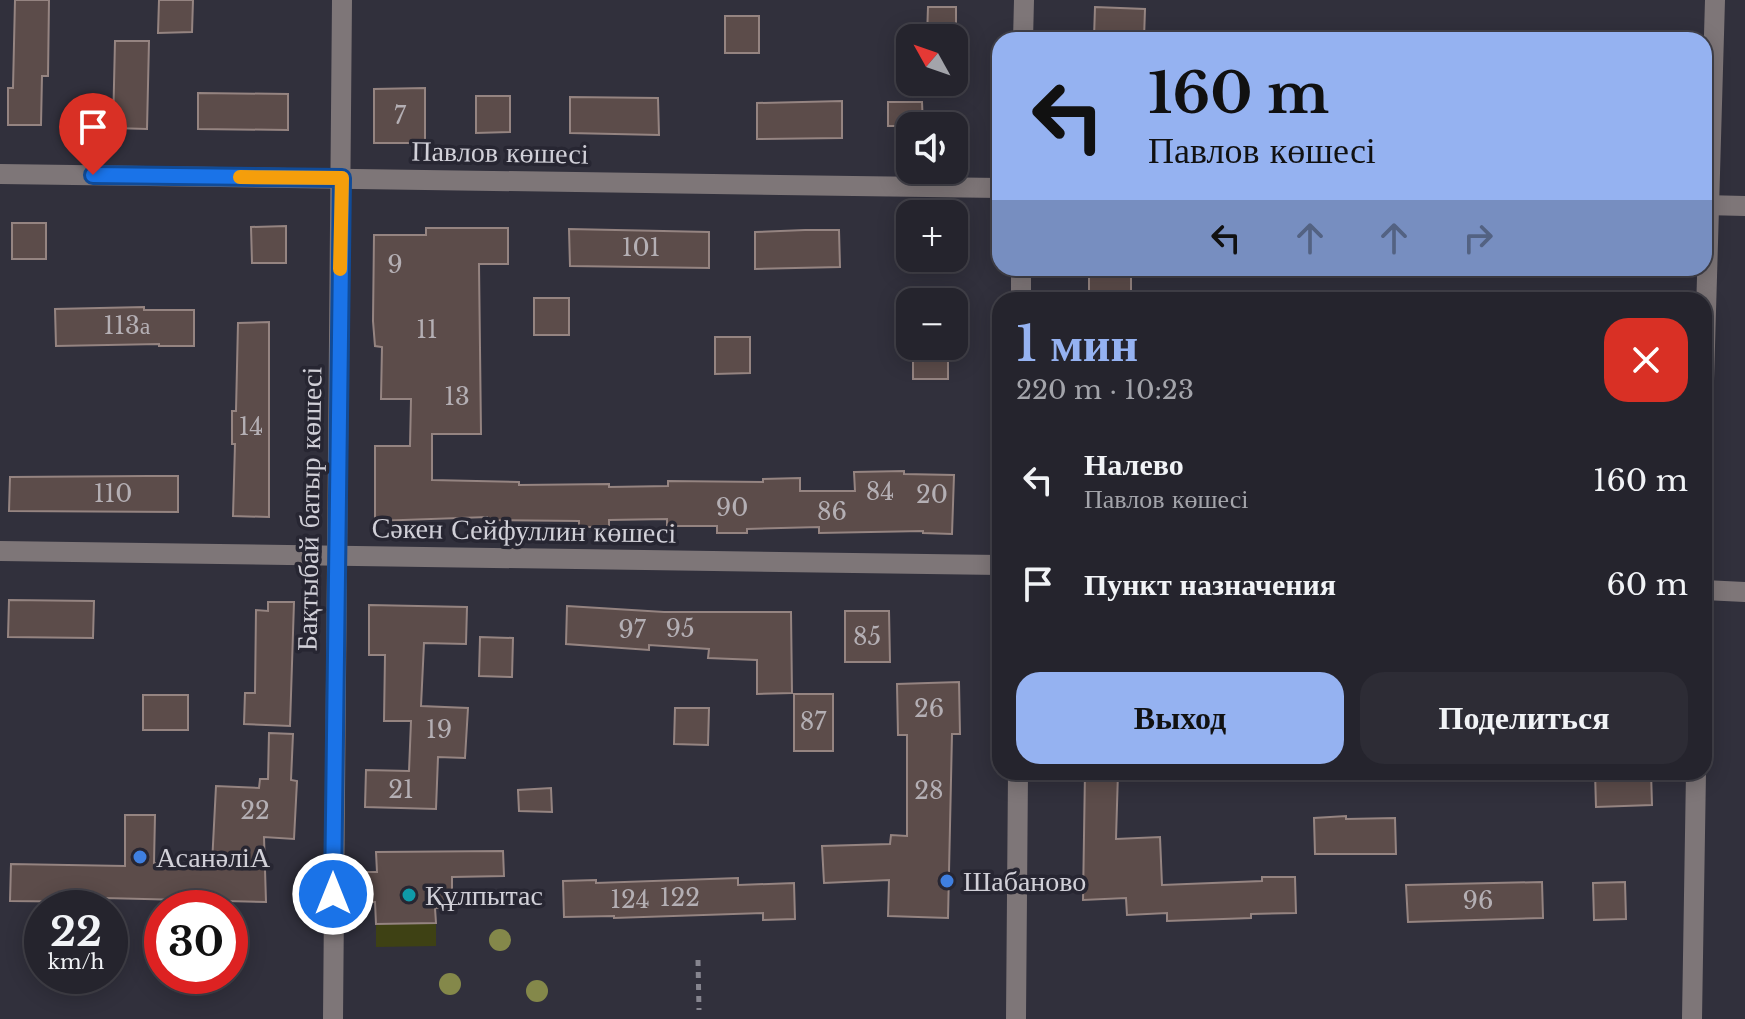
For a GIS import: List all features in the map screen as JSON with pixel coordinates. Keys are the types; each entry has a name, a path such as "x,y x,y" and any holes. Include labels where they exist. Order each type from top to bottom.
{"street":[{"name":"Бақтыбай батыр көшесі","path":"333,1019 342,0"},
{"path":"1023,32 1024,0"},
{"path":"1712,68 1715,0"},
{"name":"Павлов көшесі","path":"0,174 992,188"},
{"path":"1712,205 1745,206"},
{"name":"Сәкен Сейфуллин көшесі","path":"0,551 992,565"},
{"path":"1712,590 1745,592"},
{"path":"1016,1019 1018,780"},
{"path":"1692,1019 1696,780"}],"path":[{"path":"698,960 699,1010"}],"green space":[{"path":"436,923 436,946 376,947 376,924"}],"building":[{"path":"15,0 49,0 48,76 42,76 41,125 8,125 8,88 13,88"},
{"path":"159,0 193,0 192,32 158,33"},
{"path":"928,7 956,7 956,24 927,24"},
{"path":"1095,7 1145,9 1144,32 1094,32"},
{"path":"725,16 759,16 759,53 725,53"},
{"path":"115,41 149,41 147,129 113,128"},
{"path":"425,88 425,143 374,143 374,89"},
{"path":"198,93 288,94 288,130 198,129"},
{"path":"476,96 510,96 510,132 476,133"},
{"path":"570,97 658,98 659,135 570,133"},
{"path":"842,101 842,138 757,139 757,103"},
{"path":"888,102 922,102 922,112 896,112 896,126 888,126"},
{"path":"12,223 46,223 46,259 12,259"},
{"path":"286,226 286,263 252,263 251,227"},
{"path":"426,228 508,228 508,264 479,264 481,434 432,434 432,480 519,482 519,485 609,484 609,487 668,486 668,481 763,482 763,479 800,478 800,491 855,491 854,472 904,471 904,474 954,475 952,534 923,531 819,533 819,527 717,533 717,526 667,526 667,519 609,520 609,527 579,527 579,521 487,520 487,517 375,521 375,446 410,446 411,399 381,399 382,347 375,346 373,321 374,235 426,235"},
{"path":"569,229 709,232 709,268 570,266"},
{"path":"839,230 840,267 755,269 755,232"},
{"path":"1089,276 1131,276 1131,292 1089,292"},
{"path":"534,298 569,298 569,335 534,335"},
{"path":"144,307 144,310 194,310 194,346 56,346 55,309"},
{"path":"269,322 269,517 233,516 235,444 232,444 232,411 236,411 238,323"},
{"path":"715,337 750,337 750,373 715,374"},
{"path":"913,360 948,360 948,379 913,379"},
{"path":"178,476 178,512 9,511 10,477"},
{"path":"9,600 94,601 93,638 8,637"},
{"path":"268,602 294,602 290,726 244,724 245,693 255,693 256,610 268,611"},
{"path":"369,605 467,607 466,644 424,643 421,706 468,708 465,758 438,757 436,809 365,807 366,770 409,771 411,721 384,721 385,655 369,655"},
{"path":"567,606 664,612 791,612 792,693 757,694 757,660 708,658 709,649 649,645 649,650 566,644"},
{"path":"845,611 889,611 890,662 845,662"},
{"path":"480,637 513,638 512,677 479,676"},
{"path":"959,682 960,734 952,734 948,918 888,916 889,880 824,883 822,846 890,844 891,835 907,836 907,735 898,735 897,684"},
{"path":"794,694 833,694 833,751 794,751"},
{"path":"143,695 188,695 188,730 143,730"},
{"path":"675,708 709,708 708,745 674,744"},
{"path":"269,733 293,734 291,780 297,781 294,839 264,837 266,902 248,902 248,890 144,890 144,899 128,899 128,890 24,890 24,901 10,901 11,864 125,866 125,815 155,815 154,863 212,864 216,786 259,788 260,779 268,779"},
{"path":"1085,780 1118,780 1116,839 1160,837 1162,885 1295,877 1296,913 1167,921 1167,913 1127,915 1126,898 1083,900"},
{"path":"1595,780 1651,780 1652,805 1596,807"},
{"path":"551,788 552,812 519,811 518,790"},
{"path":"1346,816 1346,819 1395,818 1396,854 1315,854 1314,818"},
{"name":"Құлпытас","path":"503,851 504,876 452,877 452,908 435,908 436,923 376,924 375,902 366,902 366,872 377,872 376,852"},
{"path":"738,878 738,885 794,883 795,919 763,920 763,913 564,917 563,881 596,880 596,883"},
{"path":"1542,882 1543,918 1408,922 1406,885"},
{"path":"1625,882 1626,919 1594,920 1593,883"}],"slow traffic":[{"path":"240,177 342,178 340,269"}],"place":[{"name":"АсанәліА","path":"140,857"},
{"name":"Шабаново","path":"947,881"},
{"name":"Құлпытас","path":"409,895"}],"route":[{"path":"93,175 342,178 333,894"}]}
